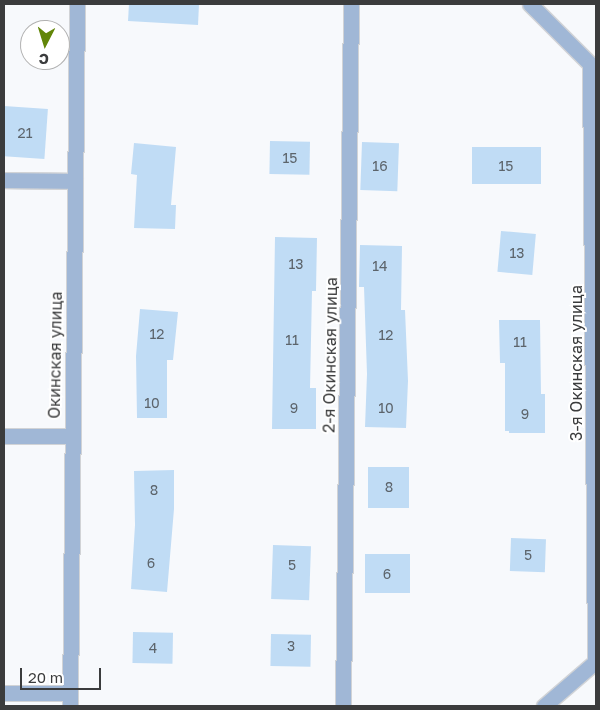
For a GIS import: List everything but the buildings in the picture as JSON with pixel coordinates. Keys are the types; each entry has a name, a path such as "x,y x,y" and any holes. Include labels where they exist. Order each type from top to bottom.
{"street":[{"name":"Окинская улица","path":"69,700 77,4"},
{"name":"2-я Окинская улица","path":"343,706 352,4"},
{"path":"530,4 593,67"},
{"name":"3-я Окинская улица","path":"544,706 595,662 593,67"},
{"path":"4,180 75,182"},
{"path":"4,436 72,436"},
{"path":"4,693 69,700"}]}
